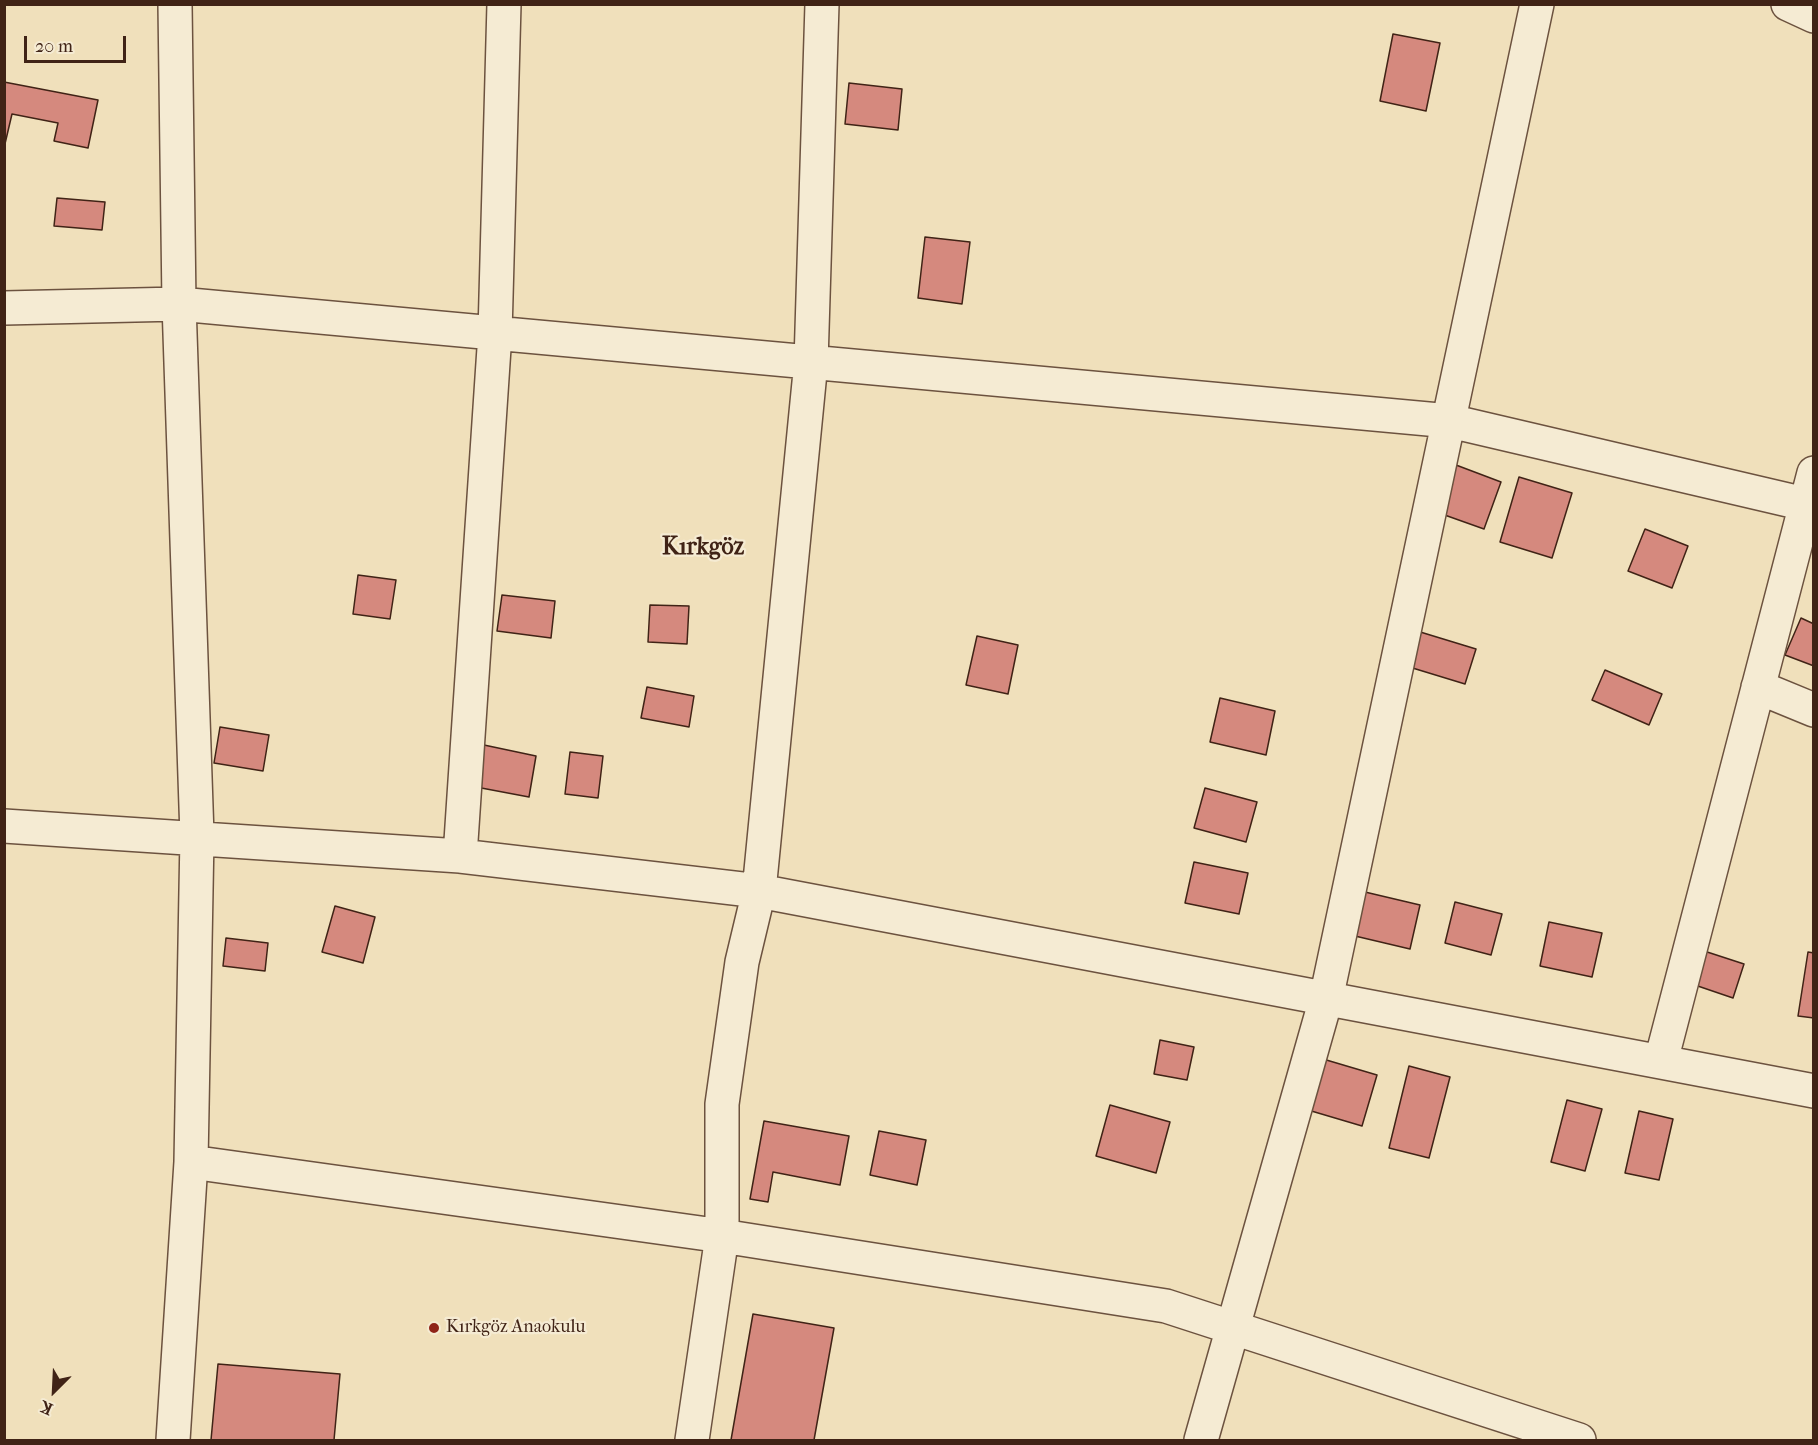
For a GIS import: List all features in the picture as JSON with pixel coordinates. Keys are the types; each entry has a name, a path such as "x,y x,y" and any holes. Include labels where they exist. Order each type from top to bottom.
{"street":[{"path":"172,1440 191,1162 197,837 179,304 175,4"},
{"path":"460,856 495,333 504,4"},
{"path":"692,1440 722,1236 722,1104 742,962 759,891 811,362 822,4"},
{"path":"1201,1440 1326,999 1537,4"},
{"path":"1788,4 1814,16"},
{"path":"4,308 179,304 1450,421 1805,504"},
{"path":"1661,1061 1814,472"},
{"path":"1758,687 1814,710"},
{"path":"4,825 460,856 759,891 1814,1091"},
{"path":"191,1162 722,1236 1166,1306 1579,1440"}],"building":[{"path":"1393,34 1440,43 1426,111 1380,101"},
{"path":"4,82 98,100 88,148 54,141 58,123 12,114 4,148"},
{"path":"849,83 902,89 898,130 845,124"},
{"path":"57,198 105,202 102,230 54,226"},
{"path":"925,237 970,242 962,304 918,298"},
{"path":"1456,465 1501,482 1484,529 1439,513"},
{"path":"1519,477 1572,493 1552,558 1500,542"},
{"path":"1645,529 1688,546 1672,588 1628,571"},
{"path":"358,575 396,580 390,619 353,614"},
{"path":"502,595 555,601 551,638 497,631"},
{"path":"650,605 689,606 687,644 648,642"},
{"path":"1801,618 1814,624 1814,666 1785,655"},
{"path":"1417,631 1476,649 1465,684 1406,666"},
{"path":"977,636 1018,645 1008,694 966,685"},
{"path":"1605,670 1662,694 1649,725 1592,700"},
{"path":"647,687 694,696 689,727 641,718"},
{"path":"1220,698 1275,711 1266,755 1210,742"},
{"path":"220,727 269,735 263,771 214,763"},
{"path":"484,745 536,756 529,797 476,787"},
{"path":"570,752 603,756 598,798 565,794"},
{"path":"1205,788 1257,802 1246,842 1194,828"},
{"path":"1194,862 1248,873 1239,914 1185,903"},
{"path":"1365,892 1420,905 1410,949 1355,936"},
{"path":"1455,902 1502,914 1491,955 1445,943"},
{"path":"335,906 375,917 363,963 322,952"},
{"path":"1549,922 1602,933 1592,977 1540,966"},
{"path":"226,938 268,943 265,971 223,966"},
{"path":"1698,949 1744,964 1733,998 1686,982"},
{"path":"1808,952 1814,953 1814,1018 1798,1016"},
{"path":"1160,1040 1194,1047 1187,1080 1154,1074"},
{"path":"1323,1059 1377,1075 1362,1126 1308,1110"},
{"path":"1409,1066 1450,1077 1429,1158 1389,1148"},
{"path":"1567,1100 1602,1109 1585,1171 1551,1162"},
{"path":"1110,1105 1170,1122 1156,1173 1096,1156"},
{"path":"1639,1111 1673,1119 1659,1180 1625,1173"},
{"path":"764,1121 849,1136 840,1185 773,1172 768,1202 750,1199"},
{"path":"879,1131 926,1140 917,1185 870,1175"},
{"path":"753,1314 834,1328 814,1440 731,1440"},
{"path":"218,1364 340,1374 334,1440 211,1440"}],"place":[{"name":"Kırkgöz Anaokulu","path":"434,1328"}],"district":[{"name":"Kırkgöz","path":"703,548"}]}
